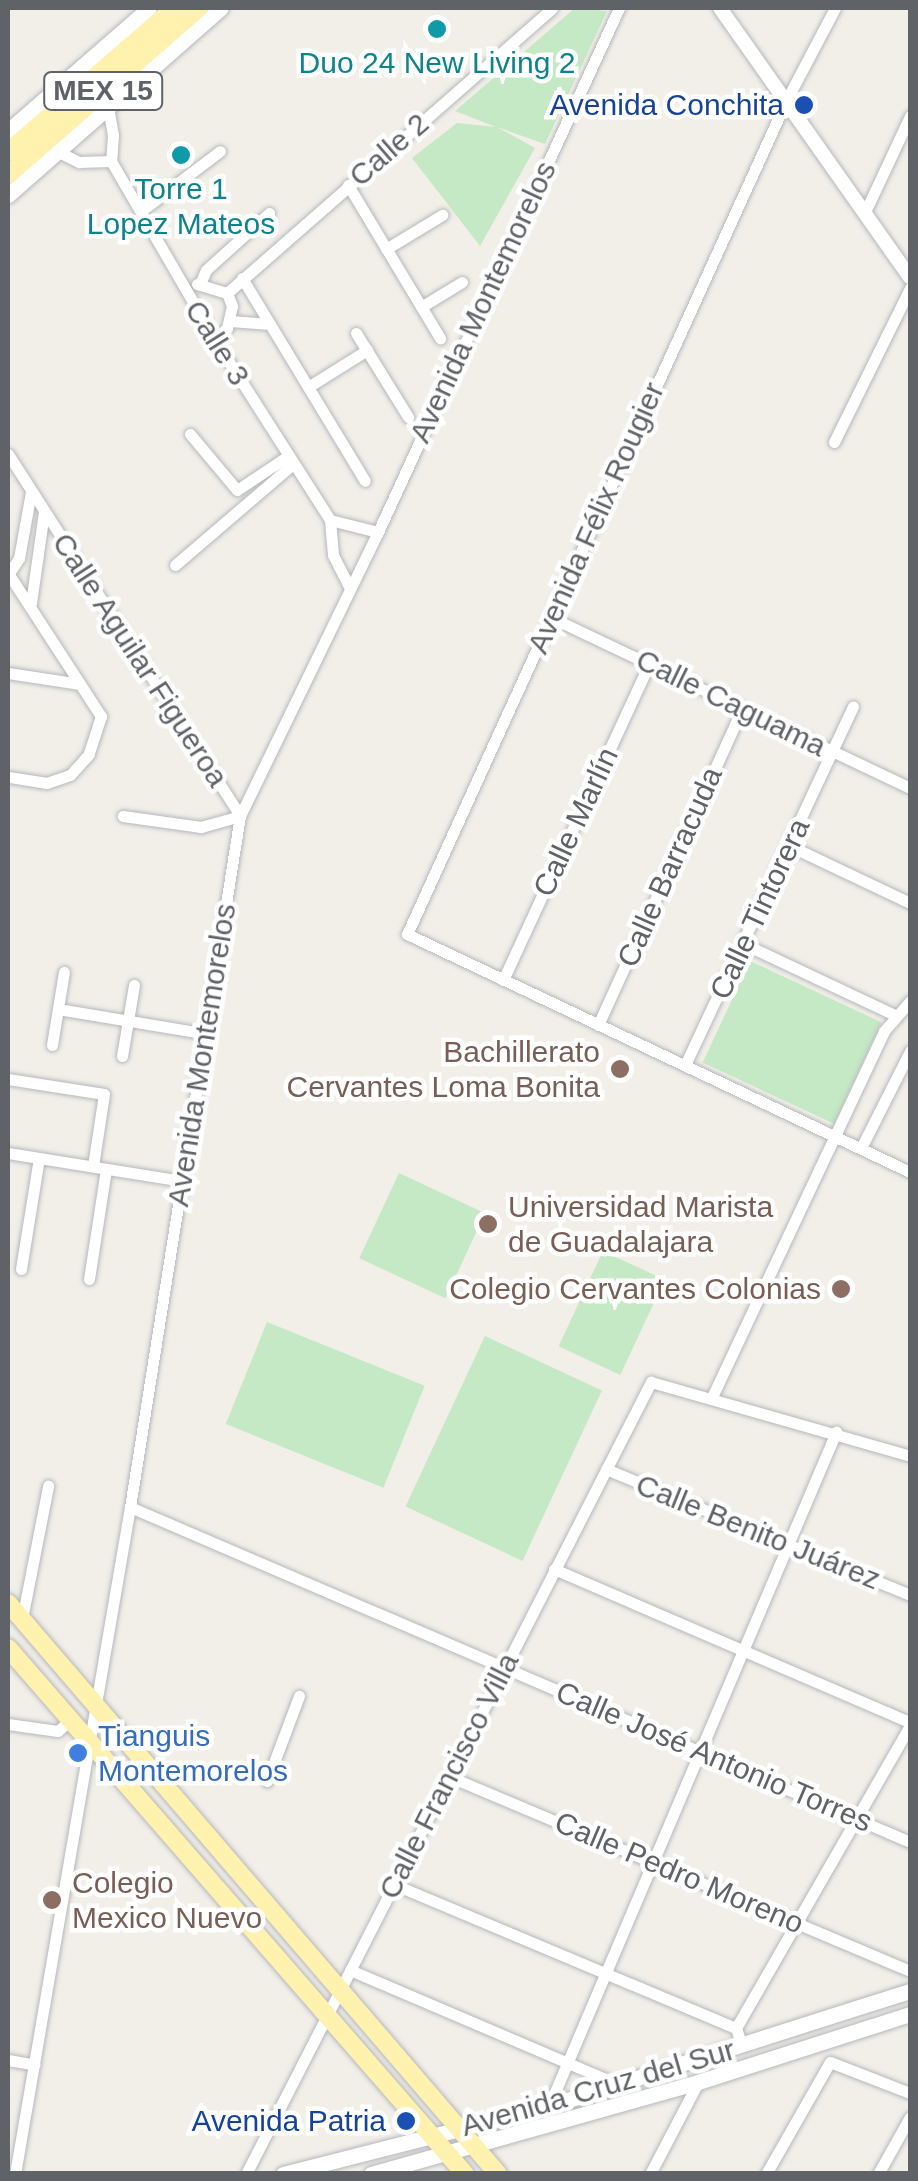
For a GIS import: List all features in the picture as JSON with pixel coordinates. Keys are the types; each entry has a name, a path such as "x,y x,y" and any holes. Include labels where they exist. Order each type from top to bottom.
{"main road":[{"path":"8,134 149,8"},
{"name":"MEX 15","path":"8,152 174,8"},
{"path":"8,195 221,8"},
{"path":"154,66 198,9"},
{"name":"MEX 15","path":"8,175 198,9"},
{"path":"8,134 45,119"},
{"path":"8,1603 498,2174"},
{"path":"8,1648 464,2174"},
{"name":"Avenida Cruz del Sur","path":"282,2174 549,2106 910,1991"},
{"name":"Avenida Cruz del Sur","path":"371,2174 698,2082 910,2014"}],"street":[{"path":"526,8 536,21"},
{"name":"Calle 2","path":"226,293 552,8"},
{"name":"Avenida Montemorelos","path":"15,2174 130,1507 240,816 378,532 619,8"},
{"path":"720,8 910,277"},
{"name":"Avenida Félix Rougier","path":"502,980 406,934 786,101 835,8"},
{"name":"Calle 3","path":"108,107 113,135 111,161 215,340 330,520 333,555 350,586"},
{"path":"866,210 910,116"},
{"path":"58,150 79,162 111,161"},
{"path":"141,211 220,151"},
{"path":"348,186 440,338"},
{"path":"200,284 206,270 269,213"},
{"path":"386,249 442,215"},
{"path":"242,278 365,481"},
{"path":"421,307 462,282"},
{"path":"184,287 200,284 226,293 232,306 230,322 215,340"},
{"path":"834,442 910,288"},
{"path":"230,322 270,324"},
{"path":"356,333 408,417"},
{"path":"308,387 367,350"},
{"path":"190,434 238,490 290,460"},
{"name":"Calle Aguilar Figueroa","path":"8,454 240,816 201,828 124,816"},
{"path":"175,565 290,460"},
{"path":"8,777 47,783 70,776 97,738 102,716 8,573 18,558 31,491"},
{"path":"31,603 44,512"},
{"path":"330,520 378,532"},
{"name":"Calle Caguama","path":"550,617 910,788"},
{"name":"Calle Marlín","path":"502,980 649,664"},
{"path":"8,672 80,684"},
{"name":"Calle Tintorera","path":"685,1065 853,706"},
{"name":"Calle Barracuda","path":"598,1025 742,708"},
{"path":"790,846 910,903"},
{"path":"744,944 895,1015"},
{"path":"52,1046 64,972"},
{"path":"502,980 910,1172"},
{"path":"122,1056 134,985"},
{"path":"910,1000 895,1015 833,1135 712,1396 910,1456"},
{"path":"58,1009 207,1034"},
{"path":"861,1148 910,1051"},
{"path":"8,1078 104,1094 88,1279"},
{"path":"8,1153 182,1182"},
{"path":"21,1269 40,1158"},
{"name":"Calle Francisco Villa","path":"246,2174 654,1380 712,1396"},
{"path":"549,2106 836,1432"},
{"name":"Calle Benito Juárez","path":"606,1469 910,1595"},
{"path":"22,1619 48,1486"},
{"name":"Calle José Antonio Torres","path":"130,1507 910,1842"},
{"path":"554,1570 744,1648 910,1724 736,2028 742,2046"},
{"path":"267,1782 300,1696"},
{"path":"8,1724 58,1731 70,1720"},
{"name":"Calle Pedro Moreno","path":"448,1776 910,1970"},
{"path":"393,1884 736,2028"},
{"path":"350,1970 620,2085"},
{"path":"817,2045 830,2062 910,2092"},
{"path":"8,2060 36,2065"},
{"path":"766,2174 830,2062"},
{"path":"650,2174 698,2082"},
{"path":"878,2174 910,2117"}],"green space":[{"path":"575,8 607,11 545,144 497,127 535,148 480,246 412,158 457,123 496,127 455,111"},
{"path":"750,961 881,1022 834,1124 703,1063"},
{"path":"399,1173 485,1213 445,1298 359,1258"},
{"path":"603,1251 665,1280 620,1375 559,1346"},
{"path":"267,1322 425,1386 383,1488 226,1424"},
{"path":"485,1336 602,1391 522,1561 406,1506"}],"place":[{"name":"Duo 24 New Living 2","path":"437,29"},
{"name":"Avenida Conchita","path":"804,105"},
{"name":"Torre 1 Lopez Mateos","path":"181,155"},
{"name":"Bachillerato Cervantes Loma Bonita","path":"620,1069"},
{"name":"Universidad Marista de Guadalajara","path":"488,1224"},
{"name":"Colegio Cervantes Colonias","path":"841,1289"},
{"name":"Tianguis Montemorelos","path":"78,1753"},
{"name":"Colegio Mexico Nuevo","path":"52,1900"},
{"name":"Avenida Patria","path":"406,2121"}]}
